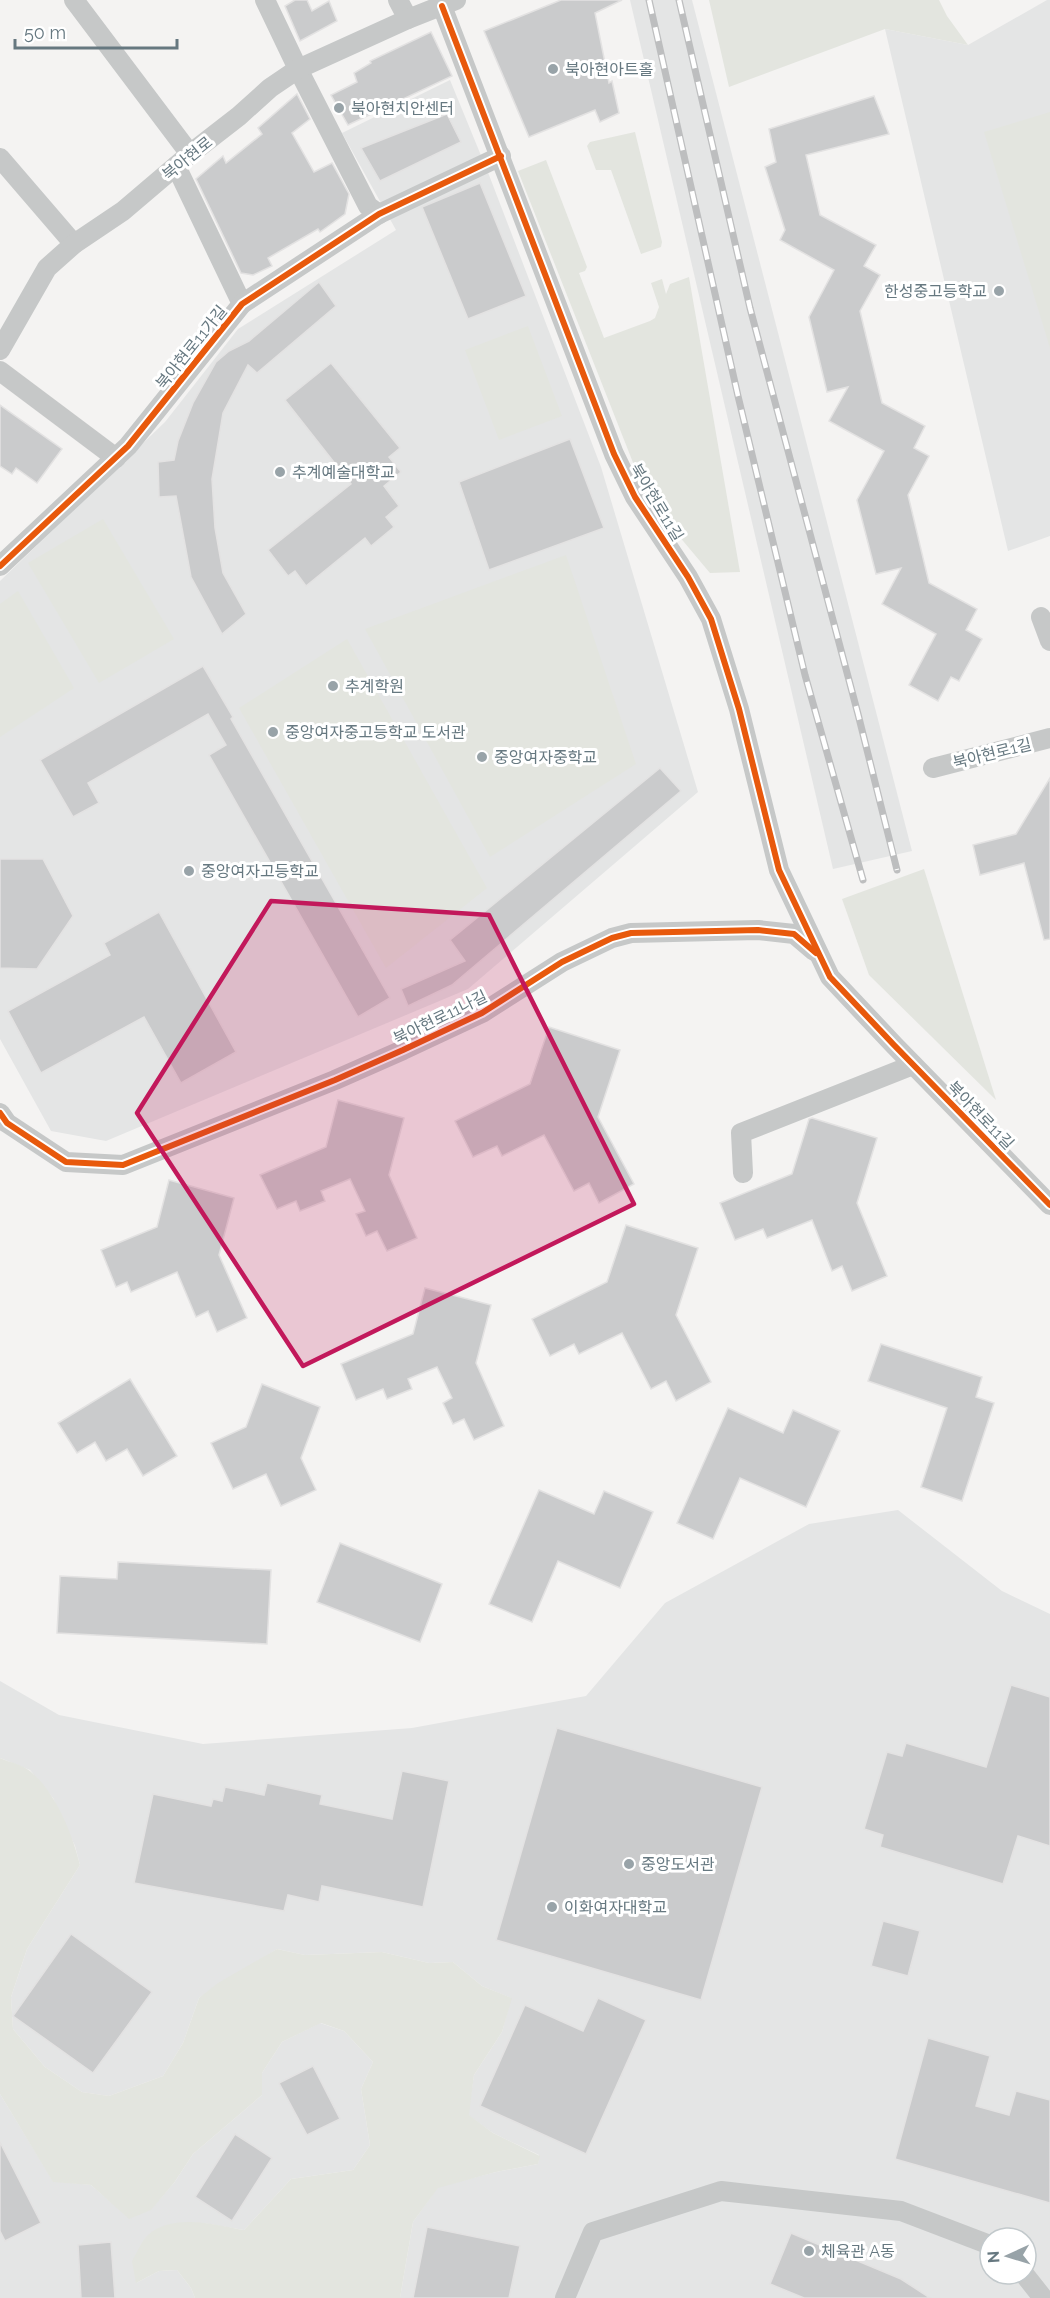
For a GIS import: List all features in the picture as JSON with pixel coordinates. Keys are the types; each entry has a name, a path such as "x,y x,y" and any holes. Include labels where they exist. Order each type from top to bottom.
{"street":[{"path":"74,0 183,160 242,304"},
{"path":"265,0 368,206 379,214"},
{"path":"398,0 408,19"},
{"name":"북아현로","path":"0,351 47,268 74,244 123,211 240,116 270,88 298,69 449,3"},
{"name":"북아현로11길","path":"449,3 501,156 614,454 635,497 688,577 711,619 739,709 779,870 830,976 913,1065 1050,1205"},
{"name":"북아현로11가길","path":"0,566 128,446 242,304 379,214 501,156"},
{"path":"0,158 74,244"},
{"path":"0,371 116,458"},
{"path":"1041,617 1050,641"},
{"name":"북아현로1길","path":"933,768 1050,738"},
{"name":"북아현로11나길","path":"0,1113 7,1123 66,1162 123,1165 335,1080 482,1013 562,962 612,938 631,933 758,930 794,934 821,957"},
{"path":"742,1173 741,1133 913,1065"},
{"path":"565,2298 593,2232 721,2191 901,2211 978,2240"},
{"path":"1034,2286 1043,2298"}],"highlighted area":[{"path":"271,901 489,915 634,1204 303,1366 137,1113"}],"shaded area":[{"path":"630,0 692,0 912,851 833,869"},
{"path":"709,0 939,0 947,16 968,45 885,29 729,87"},
{"name":"한성중고등학교","path":"1050,0 1050,536 1008,551 885,29 968,45"},
{"name":"추계학원","path":"450,80 489,175 601,467 698,792 468,989 106,1141 51,1131 0,1039 0,581 165,422 238,329 396,230 342,133"},
{"path":"1050,112 1050,348 984,132"},
{"path":"635,132 662,242 661,247 641,254 611,170 596,170 587,146 590,142"},
{"path":"546,160 587,267 585,271 579,273 604,338 655,318 659,307 651,283 662,279 666,294 670,284 689,277 740,572 710,573 647,498 518,171"},
{"path":"528,326 562,416 499,440 465,350"},
{"path":"103,519 174,639 99,683 28,563"},
{"path":"566,555 636,764 490,857 365,629"},
{"path":"18,591 74,688 0,737 0,604"},
{"path":"347,639 487,888 386,968 239,708"},
{"path":"924,869 996,1100 869,975 842,899"},
{"name":"이화여자대학교","path":"898,1510 1002,1591 1050,1614 1050,2298 400,2298 413,2222 438,2187 538,2164 539,2155 493,2133 468,2115 474,2075 502,2032 511,1998 482,1986 453,1962 429,1963 382,1952 305,1955 277,1949 199,1998 183,2043 163,2076 109,2096 82,2092 45,2067 13,2029 11,1997 27,1949 80,1865 75,1846 53,1798 30,1770 0,1758 0,1681 59,1715 203,1744 412,1728 586,1696 665,1603 809,1524"},
{"path":"0,1758 27,1769 47,1790 68,1827 80,1865 27,1949 11,1997 13,2029 45,2067 82,2092 109,2096 163,2076 183,2043 199,1998 218,1983 277,1949 305,1955 382,1952 429,1963 453,1962 482,1986 512,1998 502,2032 474,2075 469,2115 493,2133 540,2156 538,2164 496,2172 438,2188 413,2222 400,2298 195,2298 191,2288 177,2270 159,2271 136,2283 132,2261 145,2238 157,2229 169,2224 194,2222 244,2230 291,2179 353,2170 370,2145 361,2089 373,2062 344,2031 321,2023 282,2042 262,2073 262,2095 193,2154 174,2183 151,2210 129,2219 91,2185 53,2182 0,2094"},
{"path":"320,2023 344,2031 373,2062 361,2089 370,2145 353,2170 291,2179 244,2230 203,2223 136,2283 159,2271 177,2270 191,2288 195,2298 0,2298 0,2094 53,2181 91,2185 129,2218 151,2209 174,2183 193,2154 262,2095 262,2073 282,2042"}],"building":[{"path":"295,0 307,0 312,11 329,1 337,21 300,41 285,6"},
{"path":"561,0 622,0 595,13 609,83 612,81 619,113 600,122 595,110 529,137 484,31"},
{"path":"431,32 452,76 348,125 331,95 357,82 354,73 371,63 370,61"},
{"path":"297,94 310,119 292,133 314,172 332,163 349,194 345,214 320,232 318,229 268,258 272,266 253,275 241,273 196,179 223,156 226,163 262,134 258,128"},
{"path":"874,96 889,134 806,155 820,215 876,245 864,266 880,275 860,311 882,403 925,426 914,448 929,456 908,495 929,583 977,609 966,630 982,639 959,681 951,677 938,701 909,685 936,634 882,604 901,568 876,574 857,500 884,451 829,421 848,387 827,392 809,317 834,270 780,240 785,230 765,167 776,162 769,129"},
{"path":"447,114 461,142 380,181 361,148"},
{"path":"480,183 526,296 468,319 422,207"},
{"path":"319,282 336,306 257,373 248,365 223,413 212,479 215,528 223,573 246,614 222,634 191,577 176,496 159,497 158,462 174,460 178,441 193,403 216,362 229,351 249,341"},
{"path":"331,363 400,448 389,457 401,472 384,486 399,506 386,517 394,527 371,546 365,538 306,586 295,571 288,576 268,550 351,484 285,400"},
{"path":"0,405 62,449 37,483 16,468 12,474 0,466"},
{"path":"570,439 604,528 489,570 459,482"},
{"path":"203,666 390,998 358,1017 209,755 226,745 208,714 88,783 99,803 73,817 40,760"},
{"name":"중앙여자중학교","path":"660,768 681,791 452,985 408,1006 401,989 465,961 450,940"},
{"path":"1050,778 1050,939 1044,940 1024,863 980,875 973,845 1016,834"},
{"path":"0,859 43,859 73,916 37,969 0,968"},
{"path":"159,912 236,1052 181,1083 144,1017 41,1073 8,1011 110,955 104,943"},
{"path":"549,1027 620,1050 598,1117 634,1184 599,1203 589,1183 574,1191 544,1135 502,1156 497,1146 473,1157 455,1121 530,1084"},
{"path":"338,1100 404,1118 389,1175 417,1238 387,1251 377,1231 366,1236 356,1214 365,1211 350,1179 321,1191 325,1201 300,1211 296,1201 277,1209 260,1175 326,1147"},
{"path":"809,1119 877,1138 857,1203 887,1276 852,1291 842,1266 832,1271 812,1220 767,1238 763,1229 735,1240 720,1203 792,1174"},
{"path":"169,1180 234,1198 219,1255 247,1318 217,1332 208,1311 196,1317 177,1272 131,1292 127,1282 116,1287 101,1250 157,1227"},
{"path":"626,1225 698,1248 676,1315 711,1382 676,1401 666,1381 651,1389 622,1333 579,1354 574,1344 550,1356 532,1319 607,1282"},
{"path":"425,1288 491,1305 476,1363 504,1426 474,1440 464,1419 453,1424 443,1403 452,1398 437,1367 408,1379 412,1389 387,1399 383,1389 356,1400 341,1364 413,1334"},
{"path":"881,1344 982,1377 976,1397 994,1403 962,1501 921,1487 947,1408 868,1381"},
{"path":"130,1379 177,1456 143,1476 127,1449 106,1461 95,1442 77,1453 58,1423"},
{"path":"262,1384 320,1407 301,1458 316,1490 281,1506 266,1474 233,1489 211,1443 246,1427"},
{"path":"728,1408 783,1433 793,1410 840,1431 806,1507 740,1478 713,1539 677,1523"},
{"path":"539,1490 594,1514 604,1491 653,1512 620,1588 558,1561 532,1622 489,1604"},
{"path":"340,1543 442,1584 420,1642 317,1602"},
{"path":"118,1562 271,1570 267,1644 57,1633 60,1576 117,1579"},
{"path":"1011,1685 1050,1697 1050,1846 1018,1836 1003,1884 880,1847 883,1835 864,1829 887,1752 902,1756 906,1743 986,1767"},
{"name":"중앙도서관","path":"557,1728 762,1787 701,2000 496,1940"},
{"path":"402,1771 449,1781 423,1907 322,1886 319,1902 288,1895 284,1911 134,1883 153,1794 211,1806 213,1799 222,1801 225,1787 264,1795 267,1783 322,1795 320,1804 392,1819"},
{"path":"883,1921 920,1931 908,1976 871,1966"},
{"path":"71,1934 152,1992 93,2073 13,2016"},
{"path":"598,1998 646,2020 586,2154 480,2106 525,2005 583,2031"},
{"path":"928,2038 990,2056 976,2106 1009,2115 1016,2091 1050,2100 1050,2203 895,2159"},
{"path":"313,2066 340,2119 307,2135 279,2083"},
{"path":"235,2134 272,2158 232,2221 195,2197"},
{"path":"0,2142 41,2223 5,2241 0,2231"},
{"path":"427,2227 520,2246 509,2298 413,2298"},
{"name":"체육관 A동","path":"791,2233 901,2279 930,2298 804,2298 770,2284"},
{"path":"111,2242 115,2298 81,2298 78,2245"}],"railway":[{"path":"649,0 738,396 805,675 863,880"},
{"path":"679,0 750,308 897,870"}],"cycle path":[{"path":"442,6 614,454 635,497 688,577 711,619 739,709 779,870 830,977 1050,1205"},
{"path":"0,566 128,446 242,304 379,214 501,156"},
{"path":"0,1113 7,1123 66,1162 123,1165 335,1080 403,1050 482,1013 562,962 612,938 631,933 758,930 794,934 816,953"}],"place":[{"name":"북아현아트홀","path":"553,69"},
{"name":"북아현치안센터","path":"339,108"},
{"name":"한성중고등학교","path":"999,291"},
{"name":"추계예술대학교","path":"280,472"},
{"name":"추계학원","path":"333,686"},
{"name":"중앙여자중고등학교 도서관","path":"273,732"},
{"name":"중앙여자중학교","path":"482,757"},
{"name":"중앙여자고등학교","path":"189,871"},
{"name":"중앙도서관","path":"629,1864"},
{"name":"이화여자대학교","path":"552,1907"},
{"name":"체육관 A동","path":"809,2251"}]}
